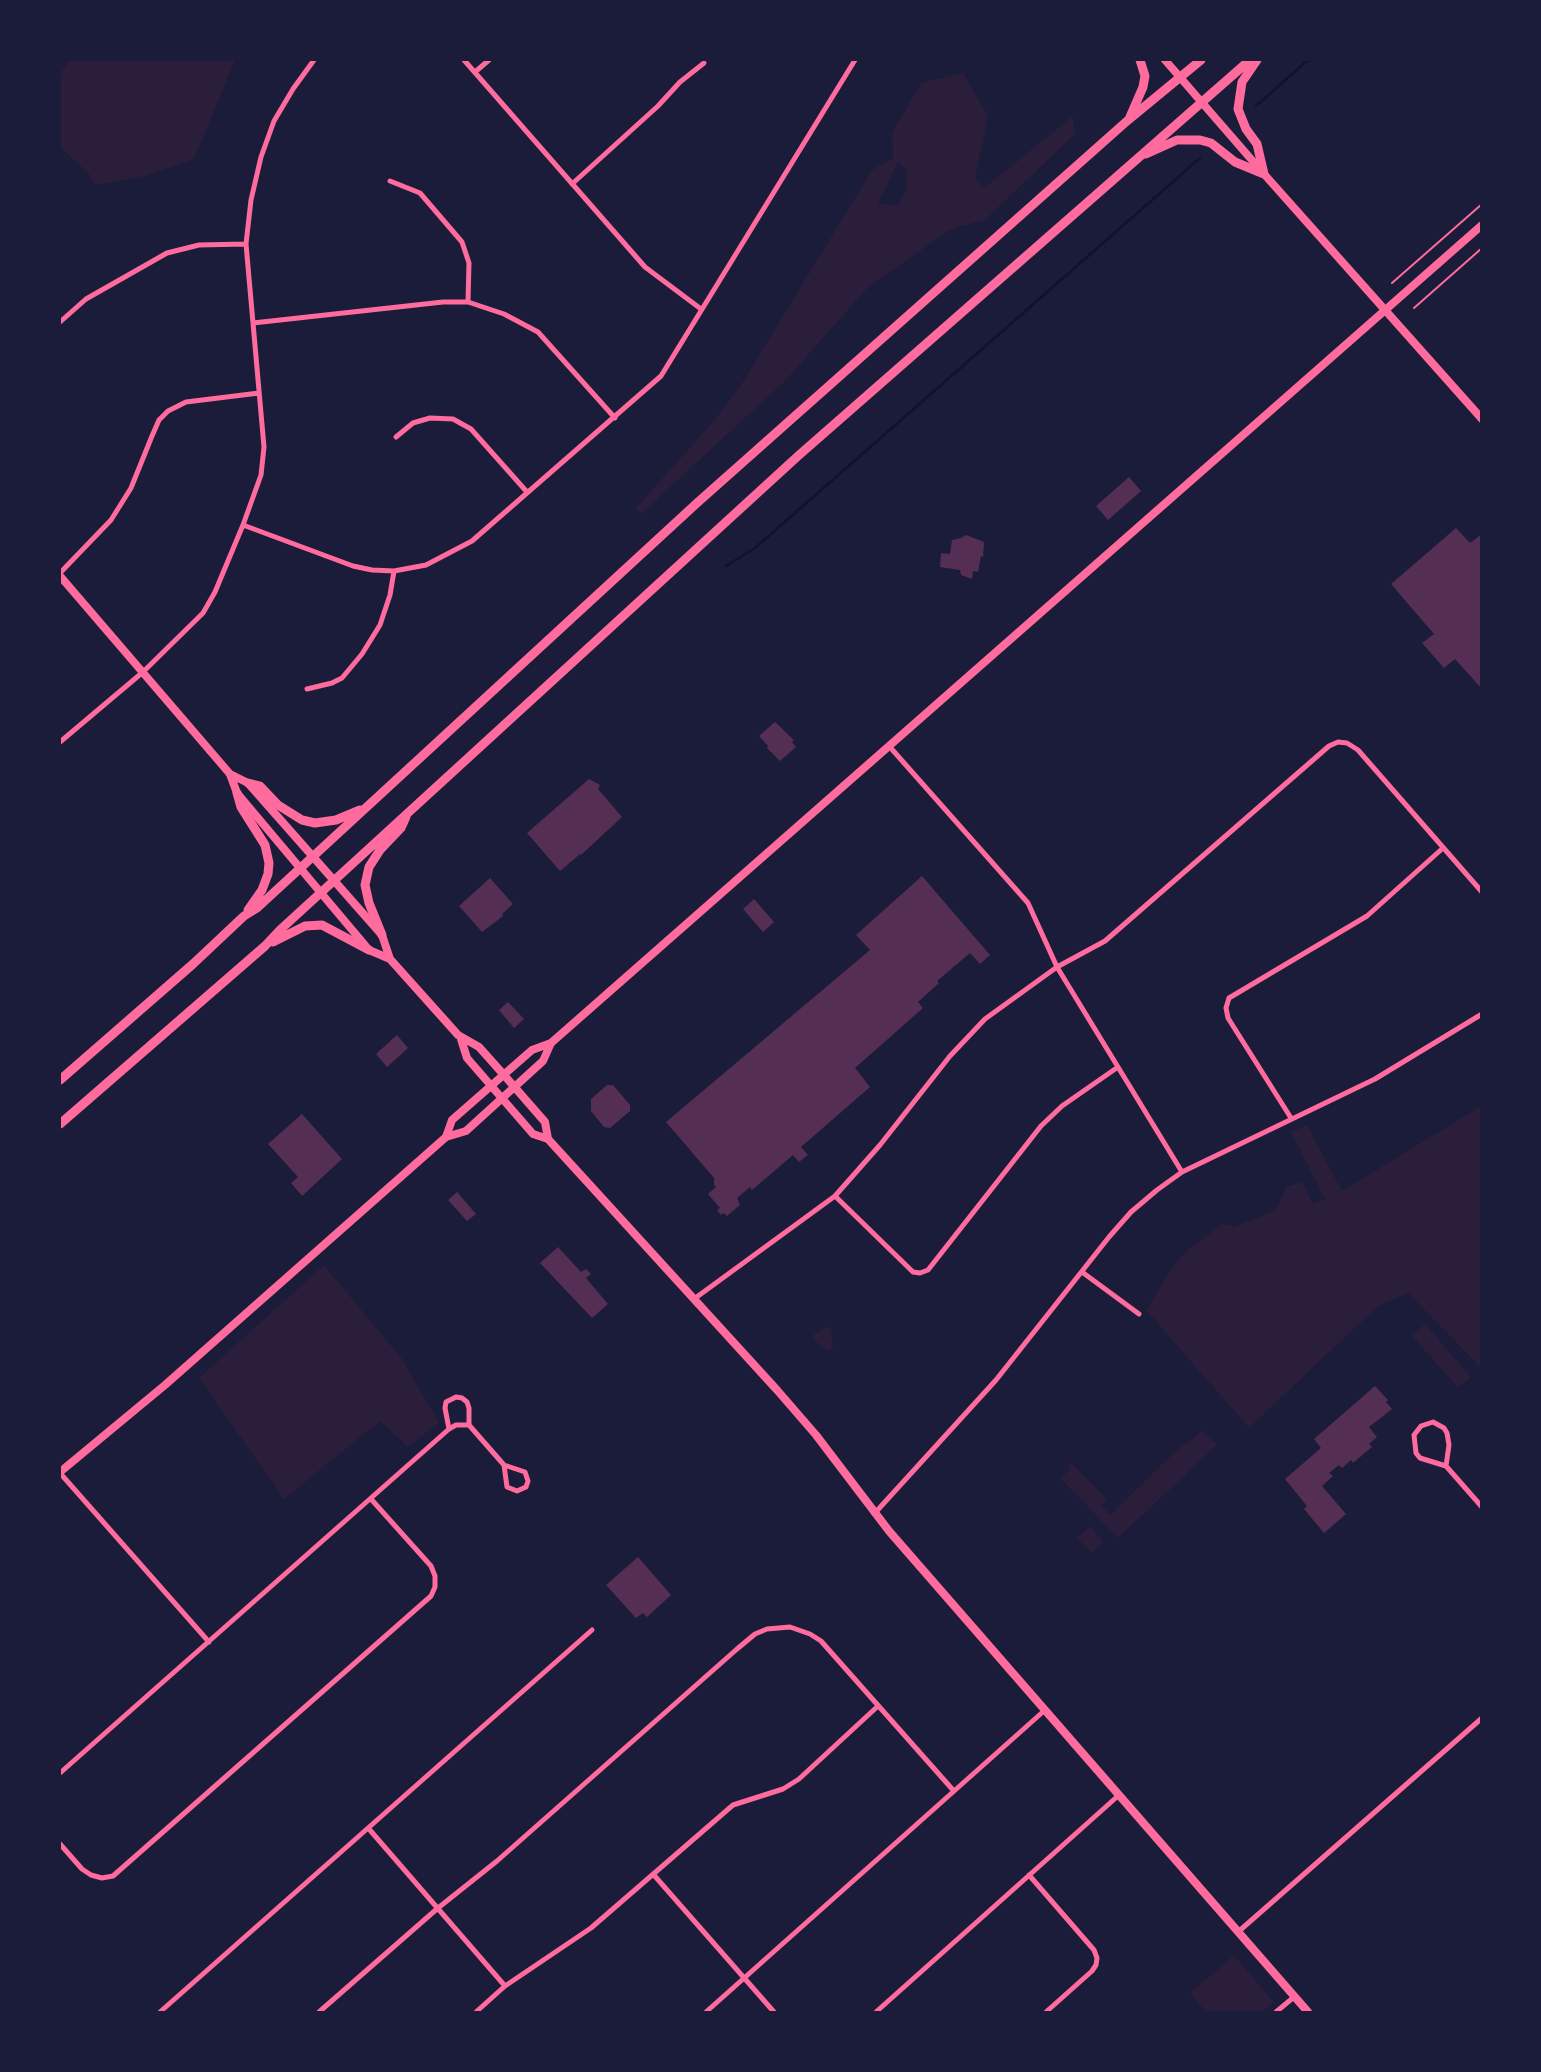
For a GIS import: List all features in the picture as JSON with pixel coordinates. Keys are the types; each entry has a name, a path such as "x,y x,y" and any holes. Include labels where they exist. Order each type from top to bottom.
{"highway":[{"path":"1127,121 1143,87 1144,76 1140,60"},
{"path":"60,1080 244,916 257,908 697,503 1127,121 1201,60"},
{"path":"60,1124 265,946 408,811 798,456 1250,60"},
{"path":"1257,60 1242,82 1238,109 1246,129 1257,144 1264,174"},
{"path":"1138,158 1177,140 1200,140 1210,143 1235,162 1264,174"},
{"path":"248,783 260,786 278,804 302,820 316,823 336,820 368,807"},
{"path":"237,793 241,807 265,845 269,863 262,890 244,916"},
{"path":"382,935 365,885 369,867 380,850 401,828 408,811"},
{"path":"265,946 305,926 321,925 369,950"}],"main road":[{"path":"1165,60 1482,419"},
{"path":"446,1136 452,1120 532,1050 551,1043 1482,225"},
{"path":"60,575 230,774 237,793 369,950 390,959"},
{"path":"230,774 248,783 382,935 390,959 461,1039 467,1058 502,1099 533,1134 548,1139 816,1435 874,1514 1308,2012"},
{"path":"461,1039 479,1047 545,1122 548,1139"},
{"path":"60,1472 165,1385 446,1136 466,1131 543,1061 551,1043"}],"street":[{"path":"60,742 143,672 203,613 215,592 243,524 261,475 264,447 246,244 251,200 261,157 274,121 314,60"},
{"path":"464,60 645,267 701,309"},
{"path":"475,72 489,60"},
{"path":"243,524 353,566 394,571 426,565 472,541 661,376 855,60"},
{"path":"572,184 658,106 680,82 704,63"},
{"path":"390,181 420,193 462,242 469,263 468,302"},
{"path":"60,322 86,299 167,253 199,246 246,244"},
{"path":"253,323 443,302 468,302 504,314 538,332 615,418"},
{"path":"60,575 111,520 131,488 159,420 168,411 186,402 259,393"},
{"path":"396,437 413,423 430,418 453,419 471,429 527,492"},
{"path":"307,689 342,678 362,654 380,625 394,571"},
{"path":"694,1300 835,1196 880,1145 950,1056 985,1019 1058,967 1105,940 1329,747 1339,742 1347,743 1358,750 1482,892"},
{"path":"889,746 1028,904 1058,967 1182,1172"},
{"path":"1291,1118 1228,1018 1226,1008 1229,998 1367,916 1443,848"},
{"path":"874,1514 996,1380 1131,1212 1182,1172 1376,1079 1482,1014"},
{"path":"835,1196 913,1272 928,1270 1041,1126 1062,1106 1118,1067"},
{"path":"1082,1272 1139,1314"},
{"path":"449,1429 446,1402 456,1397 462,1398 469,1408 469,1425 504,1465 525,1472 528,1481 521,1490 511,1490 505,1485 504,1465"},
{"path":"1446,1466 1449,1445 1444,1428 1433,1422 1421,1426 1414,1435 1416,1452 1420,1458 1446,1466 1482,1507"},
{"path":"60,1773 449,1429 456,1425 469,1425"},
{"path":"60,1472 209,1642"},
{"path":"60,1844 90,1875 102,1878 113,1876 431,1596 435,1587 435,1576 431,1566 371,1499"},
{"path":"319,2012 438,1908 497,1861 737,1649 755,1634 767,1629 790,1627 810,1634 821,1642 953,1790"},
{"path":"160,2012 592,1630"},
{"path":"476,2012 505,1986 591,1928 733,1805 766,1796 799,1779 878,1706"},
{"path":"706,2012 1045,1710"},
{"path":"1238,1932 1482,1718"},
{"path":"876,2012 1119,1795"},
{"path":"369,1829 505,1986"},
{"path":"653,1874 774,2012"},
{"path":"1029,1875 1094,1950 1097,1958 1092,1971 1046,2012"},
{"path":"1276,2012 1294,1997"}],"path":[{"path":"1392,283 1482,204"},
{"path":"1413,308 1482,248"}],"shaded area":[{"path":"69,60 235,60 194,159 145,176 94,185 89,174 60,147 60,74"},
{"path":"963,73 988,116 975,179 984,188 1073,116 1075,134 985,220 951,229 867,288 787,379 641,514 635,509 718,416 741,385 872,170 893,158 892,133 922,82","holes":["898,162 907,171 906,190 899,205 878,204"]},
{"path":"1481,1106 1481,1368 1408,1293 1378,1306 1249,1428 1146,1310 1174,1264 1222,1224 1234,1227 1276,1210 1286,1187 1303,1182 1312,1203 1325,1199 1291,1132 1307,1125 1342,1191"},
{"path":"324,1265 403,1360 439,1423 408,1447 380,1421 284,1499 199,1378"},
{"path":"1425,1324 1471,1377 1458,1388 1412,1336"},
{"path":"827,1326 831,1329 833,1348 828,1351 812,1336"},
{"path":"1202,1430 1217,1445 1118,1538 1060,1478 1070,1469 1068,1466 1071,1463 1107,1499 1101,1505 1110,1515 1184,1443 1186,1445"},
{"path":"1090,1526 1104,1542 1091,1553 1077,1538"},
{"path":"1234,1955 1274,2002 1262,2012 1206,2012 1190,1993"}],"building":[{"path":"1129,477 1141,491 1108,520 1096,506"},
{"path":"1456,528 1470,543 1482,534 1482,689 1455,659 1444,668 1422,643 1434,634 1391,584"},
{"path":"966,535 984,542 983,557 981,556 978,572 973,571 972,579 961,575 960,570 940,567 941,553 950,554 952,540"},
{"path":"775,722 794,740 792,742 796,747 780,761 759,736"},
{"path":"589,779 600,785 598,789 622,817 560,871 527,833"},
{"path":"922,876 990,955 980,964 970,953 937,981 939,983 918,1002 923,1008 855,1068 870,1087 801,1147 808,1155 799,1162 793,1155 752,1190 750,1187 737,1198 740,1205 727,1216 724,1213 721,1215 717,1210 720,1208 708,1194 716,1187 714,1178 666,1122 870,950 856,935"},
{"path":"490,878 513,904 503,916 482,932 459,906"},
{"path":"754,899 774,922 763,932 743,909"},
{"path":"508,1002 524,1019 514,1028 499,1010"},
{"path":"397,1035 408,1048 387,1067 376,1054"},
{"path":"607,1085 613,1085 630,1105 630,1111 610,1128 604,1127 591,1111 591,1099"},
{"path":"302,1114 342,1159 302,1196 291,1183 298,1177 268,1144"},
{"path":"457,1192 476,1214 467,1221 448,1200"},
{"path":"558,1247 581,1272 586,1269 591,1274 586,1278 608,1304 592,1318 540,1263"},
{"path":"1375,1386 1388,1400 1386,1402 1392,1409 1369,1427 1377,1437 1369,1444 1372,1447 1353,1463 1351,1460 1342,1468 1339,1465 1329,1473 1333,1476 1322,1486 1346,1514 1324,1533 1304,1509 1307,1506 1285,1479 1321,1448 1314,1439"},
{"path":"638,1557 671,1595 647,1617 643,1613 636,1618 606,1585"}],"waterway":[{"path":"1256,106 1308,60"},
{"path":"726,566 755,548 1200,158"}]}
